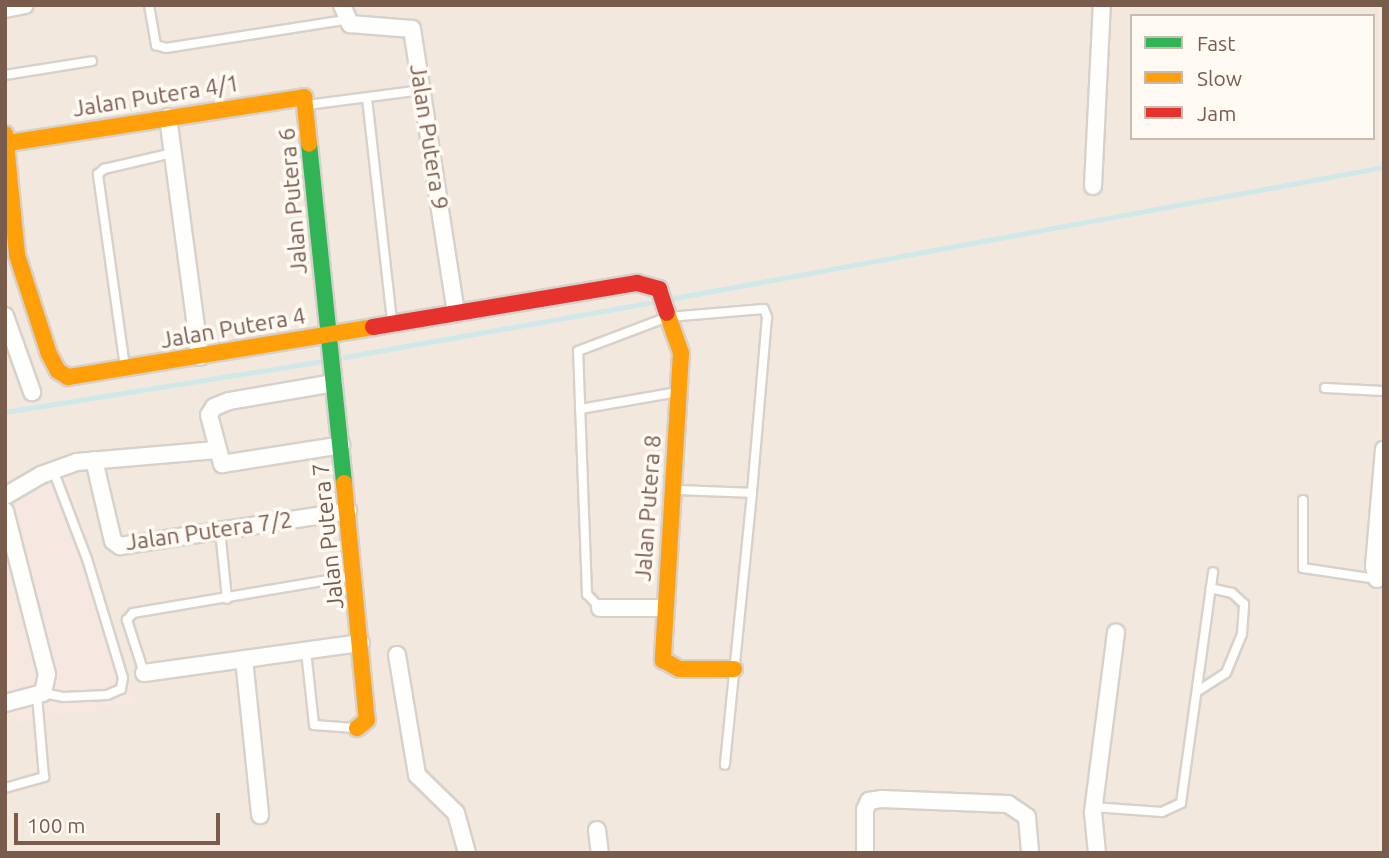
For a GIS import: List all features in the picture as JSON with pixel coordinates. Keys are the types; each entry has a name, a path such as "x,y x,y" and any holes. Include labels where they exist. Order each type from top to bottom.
{"street":[{"path":"5,9 25,5"},
{"path":"1093,186 1102,5"},
{"name":"Jalan Putera 9","path":"343,12 349,24 412,29 456,314"},
{"name":"Jalan Putera 4/1","path":"6,139 168,117 300,95 307,105"},
{"name":"Jalan Putera 6","path":"307,105 329,335"},
{"path":"168,117 200,357"},
{"name":"Jalan Putera 4","path":"6,139 13,267 58,371 78,378 638,283 659,289"},
{"name":"Jalan Putera 8","path":"659,289 681,353 661,650 669,666 734,668"},
{"path":"5,316 32,392"},
{"name":"Jalan Putera 7","path":"329,335 362,643 367,720 357,728"},
{"path":"334,383 214,407 209,415 218,461 230,464 342,445"},
{"path":"1380,579 1374,566 1384,449"},
{"path":"5,495 53,470 94,460 216,450"},
{"name":"Jalan Putera 7/2","path":"94,460 116,545 348,511"},
{"path":"5,511 47,674 40,694 5,703"},
{"path":"600,608 664,608"},
{"path":"1097,853 1093,807 1115,632"},
{"path":"144,673 362,643"},
{"path":"397,655 417,775 456,813 467,853"},
{"path":"244,659 260,815"},
{"path":"865,853 864,810 869,801 1008,804 1027,817 1030,853"},
{"path":"597,830 600,853"}],"lane":[{"path":"149,5 156,45 166,48 343,12"},
{"path":"5,75 92,61"},
{"path":"307,105 422,90"},
{"path":"367,98 392,324"},
{"path":"125,370 98,174 104,169 173,153"},
{"path":"600,608 588,600 587,594 578,351 668,317 764,309 767,317 752,493 725,765"},
{"path":"1325,388 1384,391"},
{"path":"580,409 678,391"},
{"path":"5,788 44,777 40,694 63,697 107,695 121,689 123,678 87,559 53,470"},
{"path":"672,489 752,493"},
{"path":"1303,500 1303,568 1380,579"},
{"path":"220,530 227,599"},
{"path":"1093,807 1162,812 1181,803 1213,572"},
{"path":"144,673 128,615 355,575"},
{"path":"1198,691 1226,673 1242,634 1244,604 1232,593 1211,588"},
{"path":"306,650 314,725 357,728"}],"shaded area":[{"path":"5,5 1384,5 1384,853 5,853"},
{"path":"5,467 11,479 68,477 137,703 5,726"}],"waterway":[{"path":"675,298 1384,167"},
{"path":"345,357 649,303"},
{"path":"5,412 323,361"}],"traffic: fast":[{"path":"309,144 344,483"}],"traffic: slow":[{"path":"8,143 304,97 309,144"},
{"path":"5,134 17,255 49,354 58,371 68,377 373,327"},
{"path":"667,313 681,353 663,660 679,669 734,669"},
{"path":"344,483 367,720 357,728"}],"traffic: jam":[{"path":"373,327 637,283 659,289 667,313"}]}
